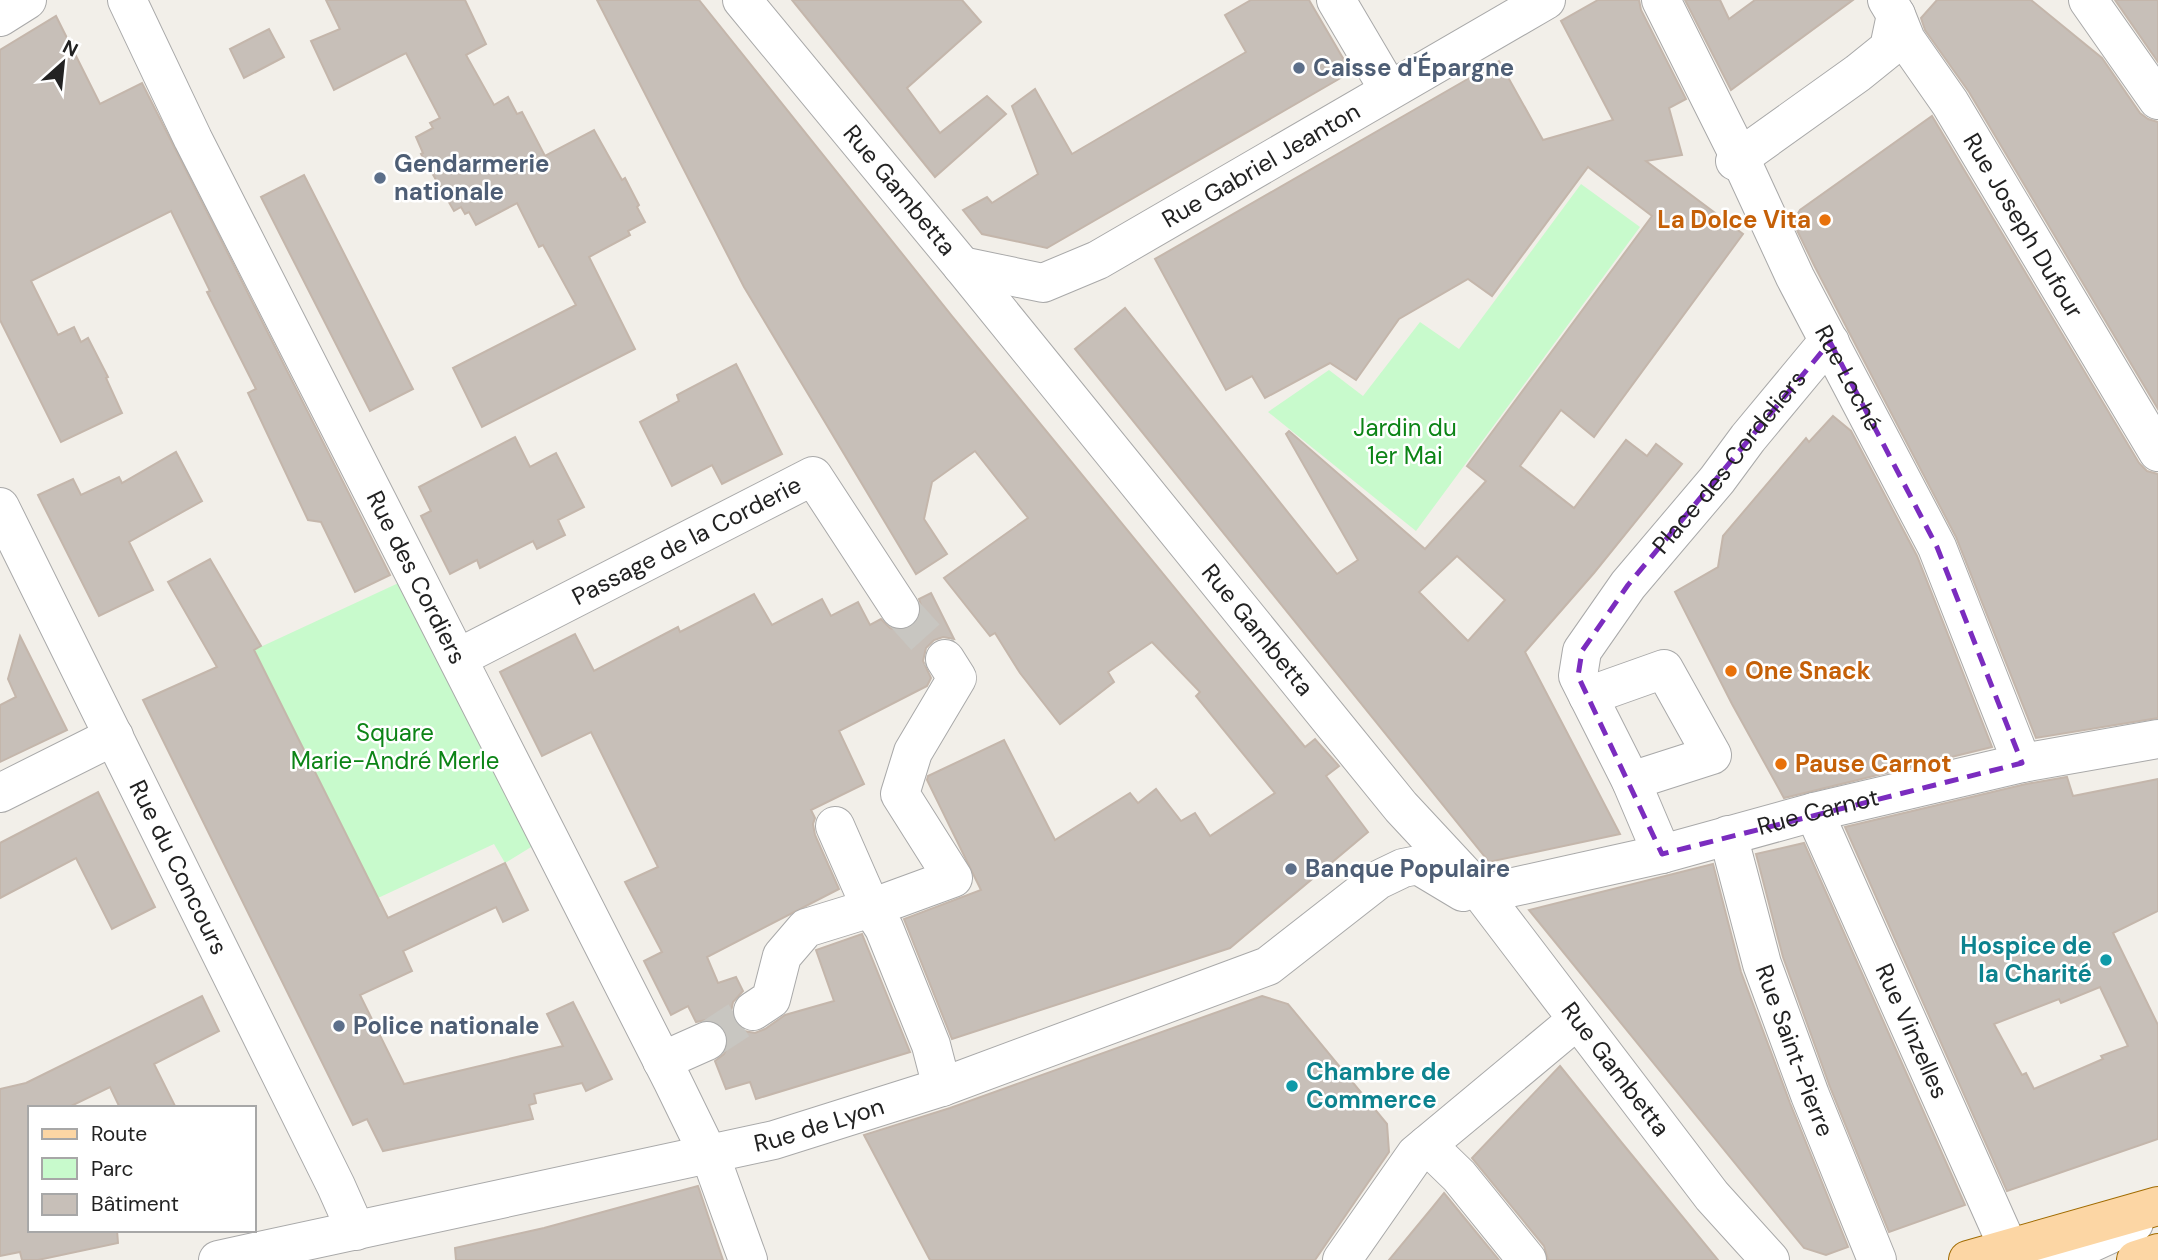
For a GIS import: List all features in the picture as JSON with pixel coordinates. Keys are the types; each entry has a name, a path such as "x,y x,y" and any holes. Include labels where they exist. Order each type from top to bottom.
{"main road":[{"path":"1968,1260 2158,1206"},
{"path":"2136,1260 2158,1253"}],"street":[{"path":"0,17 27,0"},
{"name":"Rue des Cordiers","path":"127,0 193,139 709,1154 748,1260"},
{"name":"Rue Gambetta","path":"743,0 1401,807 1487,902 1712,1196 1770,1260"},
{"path":"1336,0 1389,90"},
{"name":"Rue Gabriel Jeanton","path":"962,266 1043,283 1087,265 1546,0"},
{"name":"Rue Loché","path":"1661,0 1795,277 1937,547 2022,763"},
{"path":"2088,0 2158,100"},
{"path":"1737,159 1889,48 1898,5"},
{"name":"Rue Joseph Dufour","path":"1898,5 1906,40 1950,103 2158,452"},
{"name":"Place des Cordeliers","path":"1662,854 1631,781 1578,676 1582,651 1628,584 1830,341"},
{"name":"Passage de la Corderie","path":"457,658 813,476 900,609"},
{"name":"Rue du Concours","path":"0,507 356,1231"},
{"path":"752,1011 771,999 782,956 806,928 953,878 900,794 914,752 957,678 946,659"},
{"path":"1588,696 1664,669 1712,755 1631,781"},
{"path":"0,793 114,736"},
{"name":"Rue Carnot","path":"1487,902 1814,812 2022,763 2158,739"},
{"name":"Rue de Lyon","path":"1378,880 1394,856 1400,834 1401,807"},
{"name":"Rue Vinzelles","path":"1814,812 2009,1248"},
{"path":"835,826 871,908 884,928 926,1032 942,1087"},
{"name":"Rue Saint-Pierre","path":"1728,835 1762,964 1810,1095 1877,1260"},
{"name":"Rue de Lyon","path":"218,1260 774,1140 942,1087 1268,966 1378,880 1403,867 1418,865 1487,902"},
{"path":"1342,1260 1417,1156 1577,1020"},
{"path":"662,1061 707,1041"},
{"path":"1417,1156 1459,1176 1527,1260"},
{"path":"2054,1260 2158,1212"}],"highlighted area":[{"path":"1830,342 1937,547 2022,763 1662,854 1578,676 1582,651 1628,585"}],"green space":[{"name":"Jardin du 1er Mai","path":"1581,184 1640,227 1416,531 1268,412 1329,370 1363,396 1420,322 1459,349"},
{"name":"Square Marie-André Merle","path":"405,580 536,844 505,863 494,844 378,898 254,650"}],"building":[{"path":"326,0 465,0 486,44 466,55 494,105 508,97 517,114 522,112 545,156 594,130 622,180 625,178 645,222 628,231 630,235 589,257 635,349 482,427 453,368 576,305 543,245 539,247 517,203 476,225 469,212 465,214 461,207 454,211 421,154 423,153 416,137 433,128 430,123 440,118 406,53 334,90 311,41 340,29"},
{"path":"597,0 699,0 952,316 1305,747 1315,739 1339,766 1326,776 1368,832 1230,948 952,1039 904,919 981,890 927,780 928,776 1004,740 1055,840 1130,793 1138,803 1156,789 1181,821 1195,813 1210,836 1275,793 1196,696 1200,692 1152,642 1108,672 1114,682 1060,724 1020,673 995,633 990,636 944,578 1028,518 975,451 932,482 924,519 947,554 916,574 744,287"},
{"path":"792,0 962,0 981,22 907,88 940,133 987,96 1006,114 935,177"},
{"path":"1251,0 1309,0 1351,72 1047,248 982,234 963,210 987,197 992,203 1038,174 1012,106 1035,89 1072,154 1246,52 1225,15"},
{"path":"1598,0 1639,0 1641,10 1686,99 1669,108 1682,155 1646,161 1743,234 1594,437 1561,410 1520,466 1574,508 1626,440 1647,456 1656,444 1682,464 1594,573 1525,652 1620,834 1489,862 1075,349 1125,308 1337,574 1358,560 1286,434 1289,431 1425,549 1486,481 1467,466 1652,216 1588,167 1492,296 1468,279 1399,319 1356,380 1330,363 1265,398 1252,376 1226,390 1155,259 1499,61 1543,140 1613,120 1561,21","holes":["1457,556 1505,600 1468,641 1419,592"]},
{"path":"1685,0 1720,0 1729,19 1755,0 1853,0 1731,90"},
{"path":"1937,0 2031,0 2102,58 2140,113 2158,122 2158,409 1969,92 1925,30 1921,18"},
{"path":"2115,0 2158,0 2158,62"},
{"path":"56,16 100,104 142,83 390,575 355,592 321,522 308,520 248,393 256,389 207,292 210,291 171,211 31,281 58,335 74,327 81,342 88,338 108,377 106,378 122,413 61,442 0,320 0,50"},
{"path":"269,29 284,57 244,78 230,49"},
{"path":"1932,116 2139,463 2147,471 2158,474 2158,718 2036,738 1956,537 1793,222 1800,210"},
{"path":"304,175 413,389 370,411 261,197"},
{"path":"736,364 782,454 722,484 712,465 672,486 640,422 679,401 677,395"},
{"path":"1833,416 1851,431 1917,556 1992,747 1784,798 1675,592 1718,567 1723,536 1806,438 1809,442"},
{"path":"515,437 530,467 556,453 584,507 558,520 565,535 537,549 533,541 480,568 477,560 450,574 421,516 431,511 419,487"},
{"path":"176,452 202,501 129,542 153,590 99,616 38,495 73,479 81,495 119,477 122,483"},
{"path":"210,559 261,646 254,650 388,918 505,863 528,910 503,922 496,907 403,951 412,971 360,995 404,1084 563,1046 547,1014 573,1002 612,1079 586,1091 582,1083 534,1094 536,1103 529,1105 533,1119 383,1151 367,1119 353,1125 143,700 217,667 168,582"},
{"path":"931,593 954,639 943,637 934,640 926,648 923,661 931,678 927,686 839,731 864,784 811,810 815,818 815,835 839,889 707,957 718,983 736,977 743,991 733,1002 731,1012 734,1023 744,1031 755,1033 785,1015 834,1001 816,950 862,934 910,1052 756,1099 750,1082 726,1089 715,1061 724,1054 729,1044 727,1032 719,1023 710,1019 696,1022 688,1006 671,1015 644,961 662,952 625,882 658,867 591,732 542,756 500,672 575,634 594,671 678,627 680,632 754,594 772,625 822,599 831,616 858,602 870,625 881,619 890,628 902,631 913,627 922,608 919,599"},
{"path":"20,636 67,730 0,762 0,705 16,697 8,679"},
{"path":"2067,777 2073,796 2158,779 2158,911 2113,933 2158,1025 2158,1139 2007,1191 1845,827 2026,784","holes":["2100,987 2128,1046 2101,1056 2103,1059 2034,1089 2026,1073 2022,1075 1994,1024 2059,999 2061,1003"]},
{"path":"98,792 155,907 112,929 76,858 0,898 0,843"},
{"path":"1804,843 1965,1205 1889,1232 1830,1087 1783,957 1756,854"},
{"path":"1713,864 1741,972 1848,1247 1826,1255 1804,1248 1529,910"},
{"path":"202,996 219,1031 154,1064 175,1106 119,1106 110,1087 71,1106 28,1106 28,1232 117,1232 118,1243 38,1260 22,1260 20,1252 0,1256 0,1089 26,1083"},
{"path":"1262,996 1288,1004 1387,1124 1389,1152 1315,1260 930,1260 864,1135 950,1108"},
{"path":"1560,1066 1718,1260 1548,1260 1544,1246 1472,1158"},
{"path":"698,1186 723,1260 456,1260 455,1248 544,1228"},
{"path":"1444,1193 1499,1260 1389,1260 1432,1208"}],"tunnel":[{"path":"900,609 945,659"},
{"path":"707,1041 753,1011"}],"place":[{"name":"Caisse d'Épargne","path":"1299,68"},
{"name":"Gendarmerie nationale","path":"380,178"},
{"name":"La Dolce Vita","path":"1825,220"},
{"name":"One Snack","path":"1731,671"},
{"name":"Pause Carnot","path":"1781,764"},
{"name":"Banque Populaire","path":"1291,869"},
{"name":"Hospice de la Charité","path":"2106,960"},
{"name":"Police nationale","path":"339,1026"},
{"name":"Chambre de Commerce","path":"1292,1086"}]}
